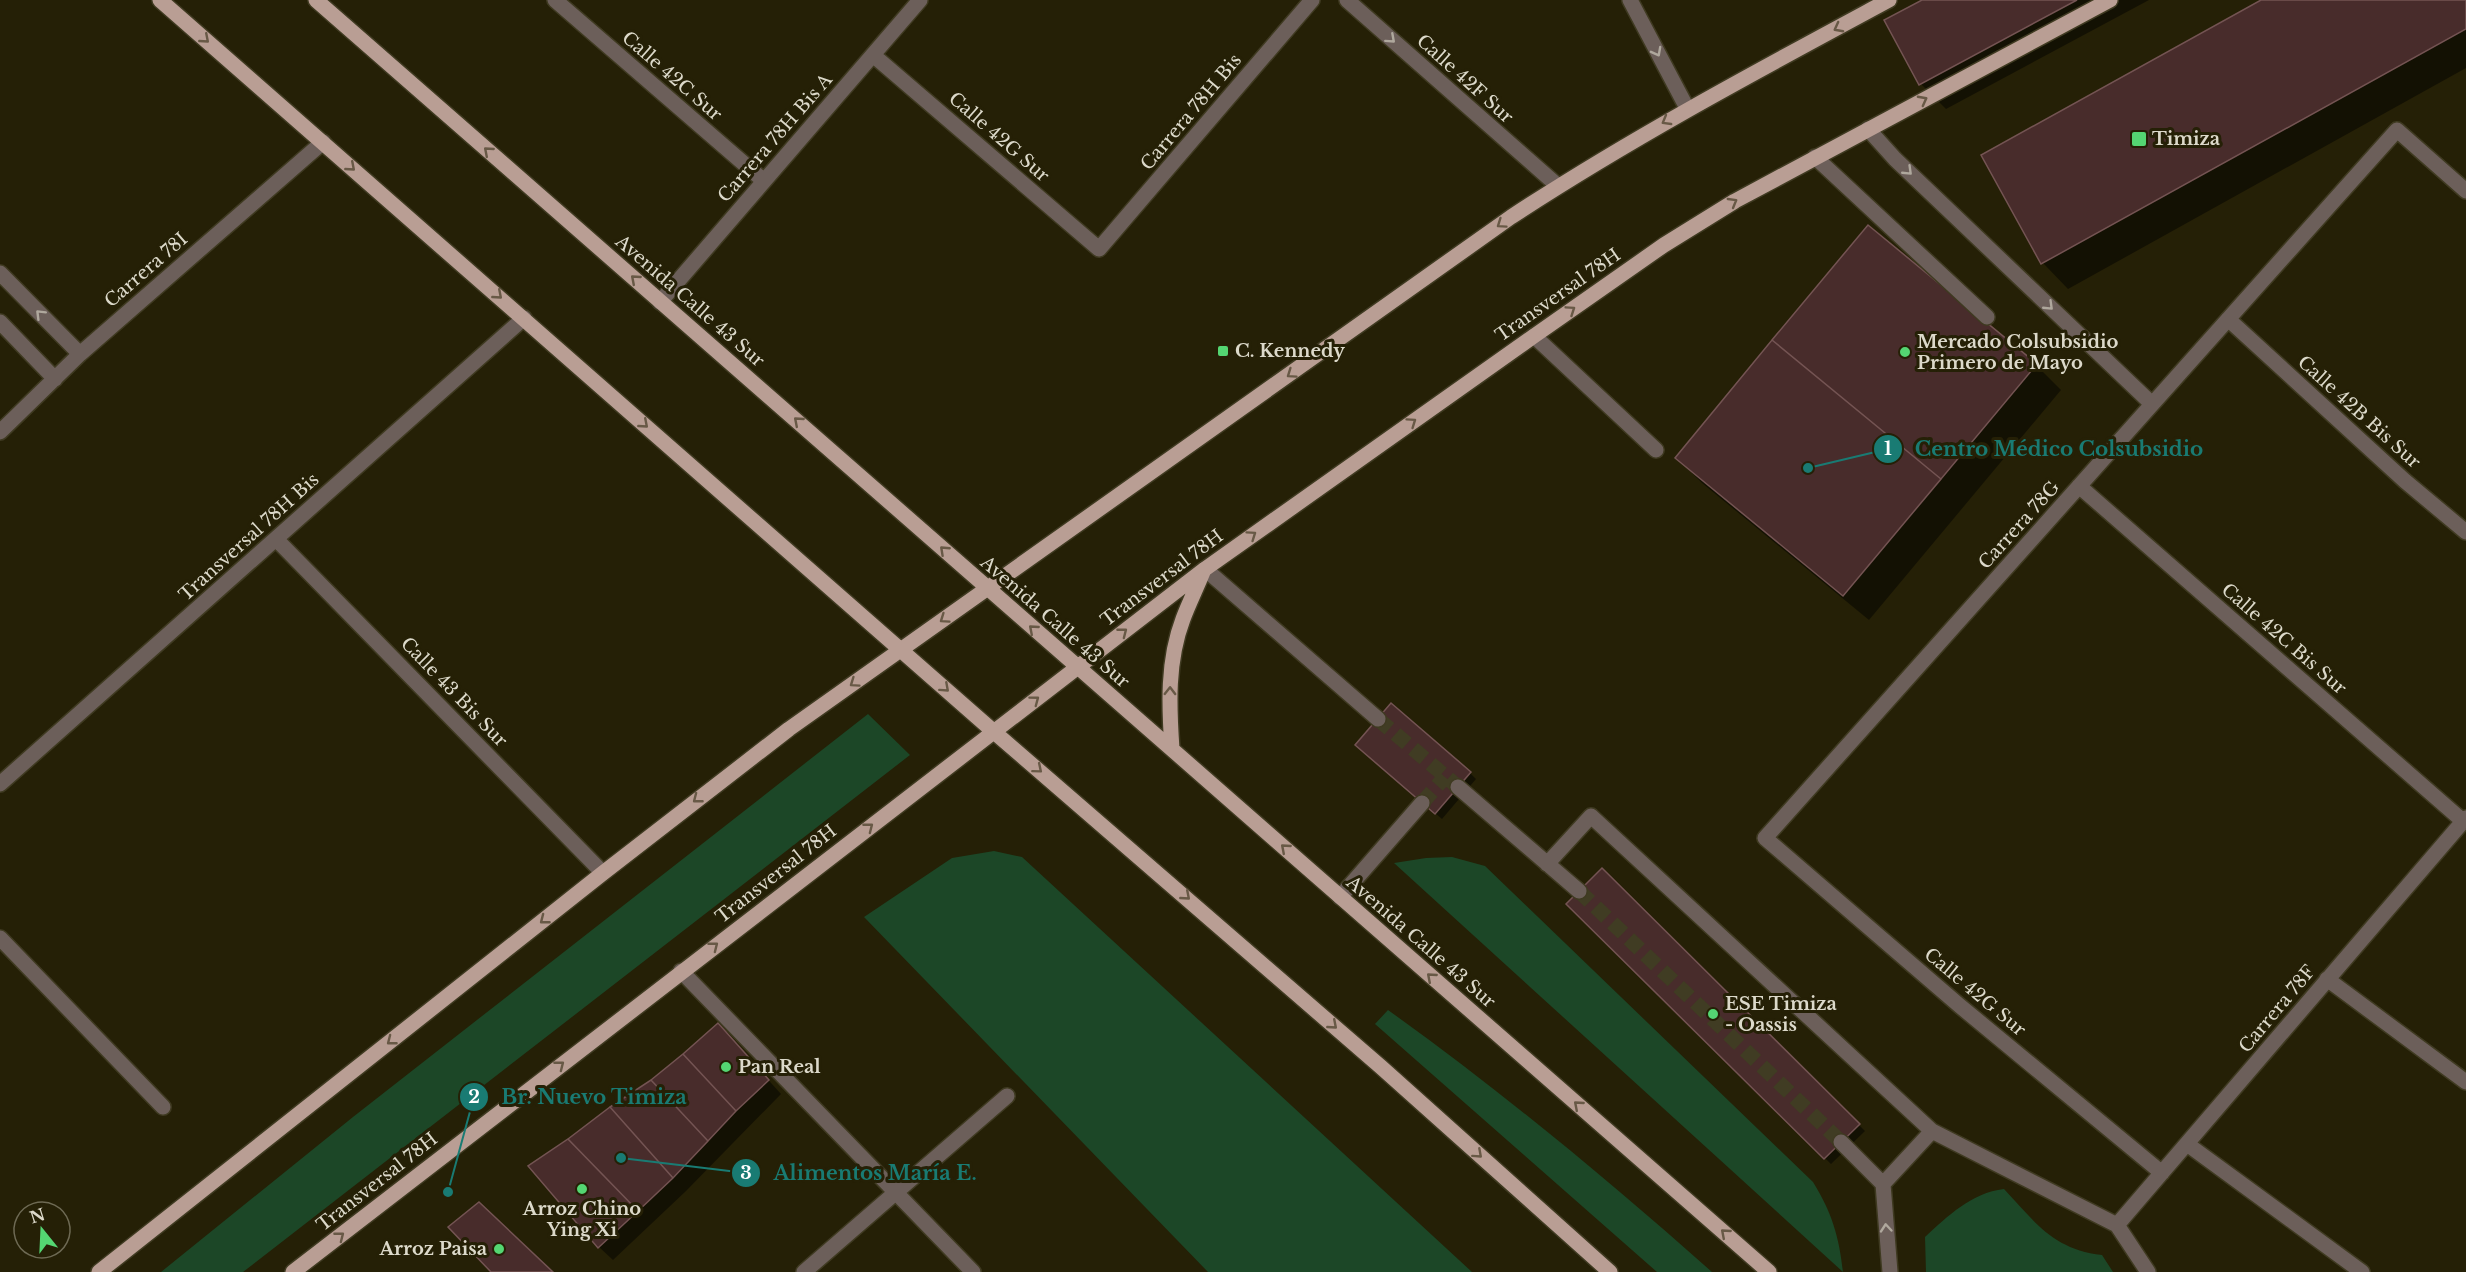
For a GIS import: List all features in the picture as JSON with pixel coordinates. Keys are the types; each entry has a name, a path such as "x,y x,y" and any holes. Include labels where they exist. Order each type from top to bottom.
{"main road":[{"path":"160,0 993,731 1070,795 1381,1067 1610,1272"},
{"name":"Avenida Calle 43 Sur","path":"316,0 1769,1272"},
{"path":"99,1272 756,754 987,589 1558,186 1688,108 1889,0"},
{"name":"Transversal 78H","path":"293,1272 1204,569 1534,336 1699,222 2110,0"},
{"path":"1172,749 1169,716 1173,655 1182,620 1204,569"}],"street":[{"name":"Calle 42C Sur","path":"555,0 764,182"},
{"name":"Carrera 78H Bis A","path":"660,302 921,0"},
{"name":"Carrera 78H Bis","path":"1099,249 1312,0"},
{"name":"Calle 42F Sur","path":"1347,0 1558,186"},
{"path":"1630,0 1688,108"},
{"name":"Calle 42G Sur","path":"873,55 1099,249"},
{"path":"1868,129 1895,159 2152,404"},
{"name":"Carrera 78G","path":"1765,838 2397,130 2466,191"},
{"name":"Carrera 78I","path":"0,432 80,354 323,142"},
{"path":"1815,158 1987,317"},
{"path":"0,273 80,354"},
{"name":"Transversal 78H Bis","path":"0,784 524,318"},
{"name":"Calle 42B Bis Sur","path":"2228,319 2406,481 2466,532"},
{"path":"0,322 55,379"},
{"path":"1534,336 1656,450"},
{"name":"Calle 42C Bis Sur","path":"2079,486 2464,820"},
{"name":"Calle 43 Bis Sur","path":"276,539 603,873"},
{"path":"1204,569 1378,719"},
{"path":"1458,787 1579,891"},
{"path":"1340,897 1422,803"},
{"path":"1547,864 1591,816 1932,1131 2117,1225 2148,1272"},
{"name":"Carrera 78F","path":"2117,1225 2464,820"},
{"name":"Calle 42G Sur","path":"1765,838 1960,1006 2162,1173"},
{"path":"0,938 163,1107"},
{"path":"681,971 973,1272"},
{"path":"2327,979 2466,1082"},
{"path":"804,1272 1007,1096"},
{"path":"1883,1184 1932,1131"},
{"path":"1841,1142 1883,1184 1890,1272"},
{"path":"2187,1144 2362,1272"}],"green space":[{"path":"868,714 910,755 243,1272 161,1272 353,1117"},
{"path":"994,851 1022,857 1472,1272 1208,1272 864,917 952,858"},
{"path":"1452,857 1485,866 1813,1182 1834,1225 1843,1272 1394,863"},
{"path":"1388,1010 1553,1136 1712,1272 1657,1272 1375,1024"},
{"path":"2004,1189 2047,1232 2071,1247 2102,1255 2113,1272 1926,1272 1925,1237 1971,1200 1992,1191"}],"building":[{"path":"1922,0 2077,0 1919,85 1884,20"},
{"name":"Timiza","path":"2261,0 2466,0 2466,29 2041,264 1981,155"},
{"name":"Mercado Colsubsidio Primero de Mayo","path":"1868,225 2037,364 1941,479 1772,340"},
{"path":"1772,340 1941,479 1843,596 1675,458"},
{"path":"1391,703 1471,772 1435,814 1355,745"},
{"name":"ESE Timiza - Oassis","path":"1602,868 1860,1124 1824,1159 1566,904"},
{"name":"Pan Real","path":"718,1023 769,1080 736,1111 683,1054"},
{"path":"683,1054 736,1111 708,1141 651,1080"},
{"path":"651,1080 708,1141 673,1178 610,1107"},
{"path":"610,1107 673,1178 638,1211 568,1139"},
{"name":"Arroz Chino Ying Xi","path":"568,1139 638,1211 598,1248 528,1166"},
{"name":"Arroz Paisa","path":"479,1202 553,1272 491,1272 448,1227"}],"tunnel":[{"path":"1378,719 1458,787"},
{"path":"1422,803 1445,777"},
{"path":"1579,891 1841,1142"}],"place":[{"name":"Timiza","path":"2139,139"},
{"name":"C. Kennedy","path":"1223,351"},
{"name":"Mercado Colsubsidio Primero de Mayo","path":"1905,352"},
{"name":"Centro Médico Colsubsidio","path":"1808,468"},
{"name":"ESE Timiza - Oassis","path":"1713,1014"},
{"name":"Pan Real","path":"726,1067"},
{"name":"Alimentos María E.","path":"621,1158"},
{"name":"Arroz Chino Ying Xi","path":"582,1189"},
{"name":"Br. Nuevo Timiza","path":"448,1192"},
{"name":"Arroz Paisa","path":"499,1249"}]}
